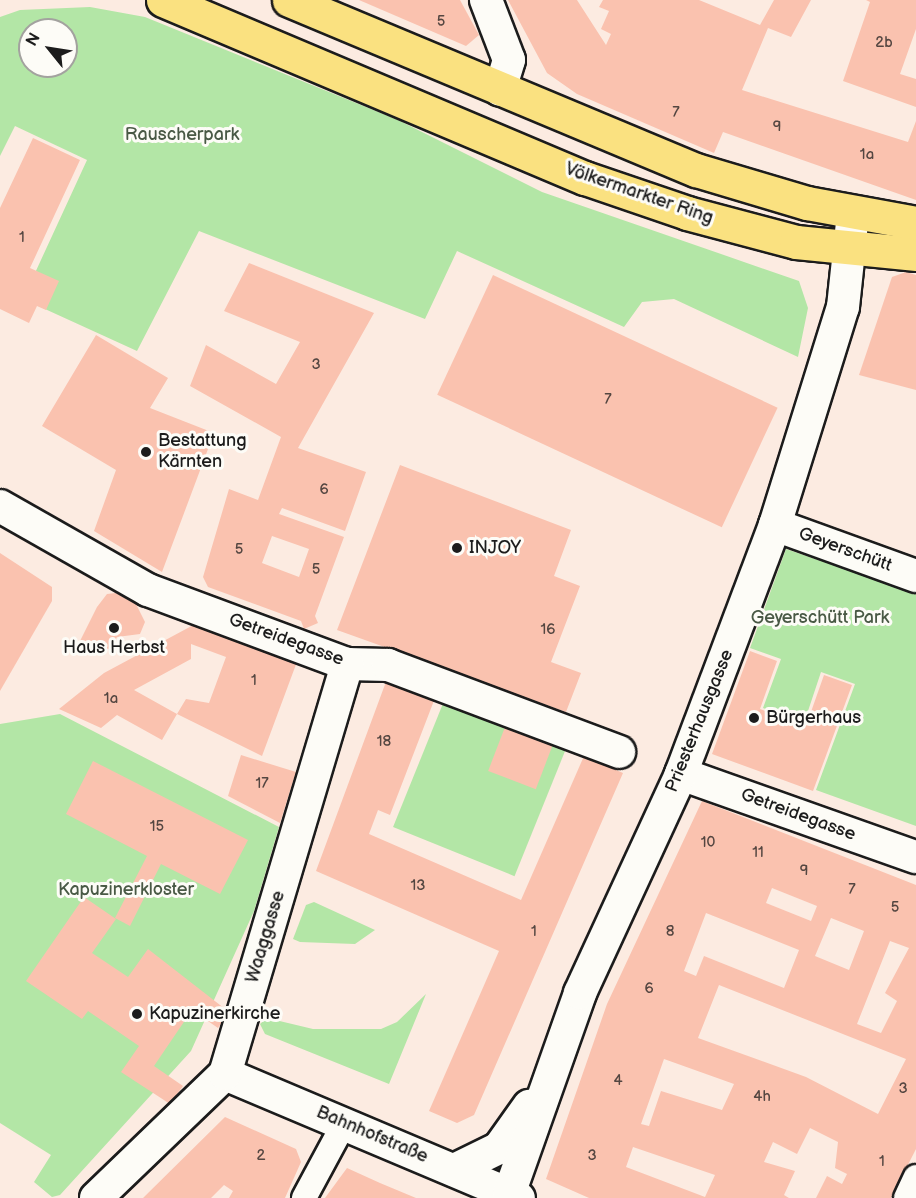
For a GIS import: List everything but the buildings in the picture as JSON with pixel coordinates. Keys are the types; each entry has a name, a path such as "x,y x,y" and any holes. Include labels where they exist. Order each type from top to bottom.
{"main road":[{"name":"Völkermarkter Ring","path":"164,0 585,178 687,213 796,242 852,250 916,254"},
{"path":"289,0 696,170 854,213 916,223"},
{"path":"433,114 500,90"}],"street":[{"path":"486,0 509,60 500,90"},
{"name":"Priesterhausgasse","path":"514,1196 549,1079 580,993 681,774 775,525 843,307 852,250 854,213"},
{"name":"Getreidegasse","path":"0,507 148,590 347,664 388,665 619,752"},
{"name":"Geyerschütt","path":"775,525 916,576"},
{"name":"Waaggasse","path":"96,1198 225,1074 347,664"},
{"name":"Getreidegasse","path":"681,774 916,857"},
{"name":"Bahnhofstraße","path":"225,1074 345,1122 514,1196"},
{"name":"Priesterhausgasse","path":"454,1170 499,1148 549,1079"},
{"path":"304,1198 345,1122"},
{"path":"906,1198 916,1177"}],"green space":[{"name":"Rauscherpark","path":"90,7 145,17 398,120 542,192 799,281 808,308 798,357 674,299 642,302 624,327 457,251 425,319 199,231 137,351 23,299 87,160 15,126 0,156 0,17 20,10"},
{"name":"Geyerschütt Park","path":"786,549 916,593 916,826 816,790 855,684 821,672 804,723 763,708 781,659 750,648"},
{"path":"444,701 565,750 515,876 393,827"},
{"name":"Kapuzinerkloster","path":"60,714 279,827 254,911 191,1051 60,1195 52,1197 34,1182 51,1155 0,1123 0,724"},
{"path":"314,902 375,930 355,944 300,942 293,939 306,905"},
{"path":"426,994 389,1084 265,1034 260,1024 267,1018 313,1029 381,1029 397,1022"}],"place":[{"name":"Bestattung Kärnten","path":"146,452"},
{"name":"INJOY","path":"457,548"},
{"name":"Haus Herbst","path":"114,628"},
{"name":"Bürgerhaus","path":"754,718"},
{"name":"Kapuzinerkirche","path":"137,1014"}]}
